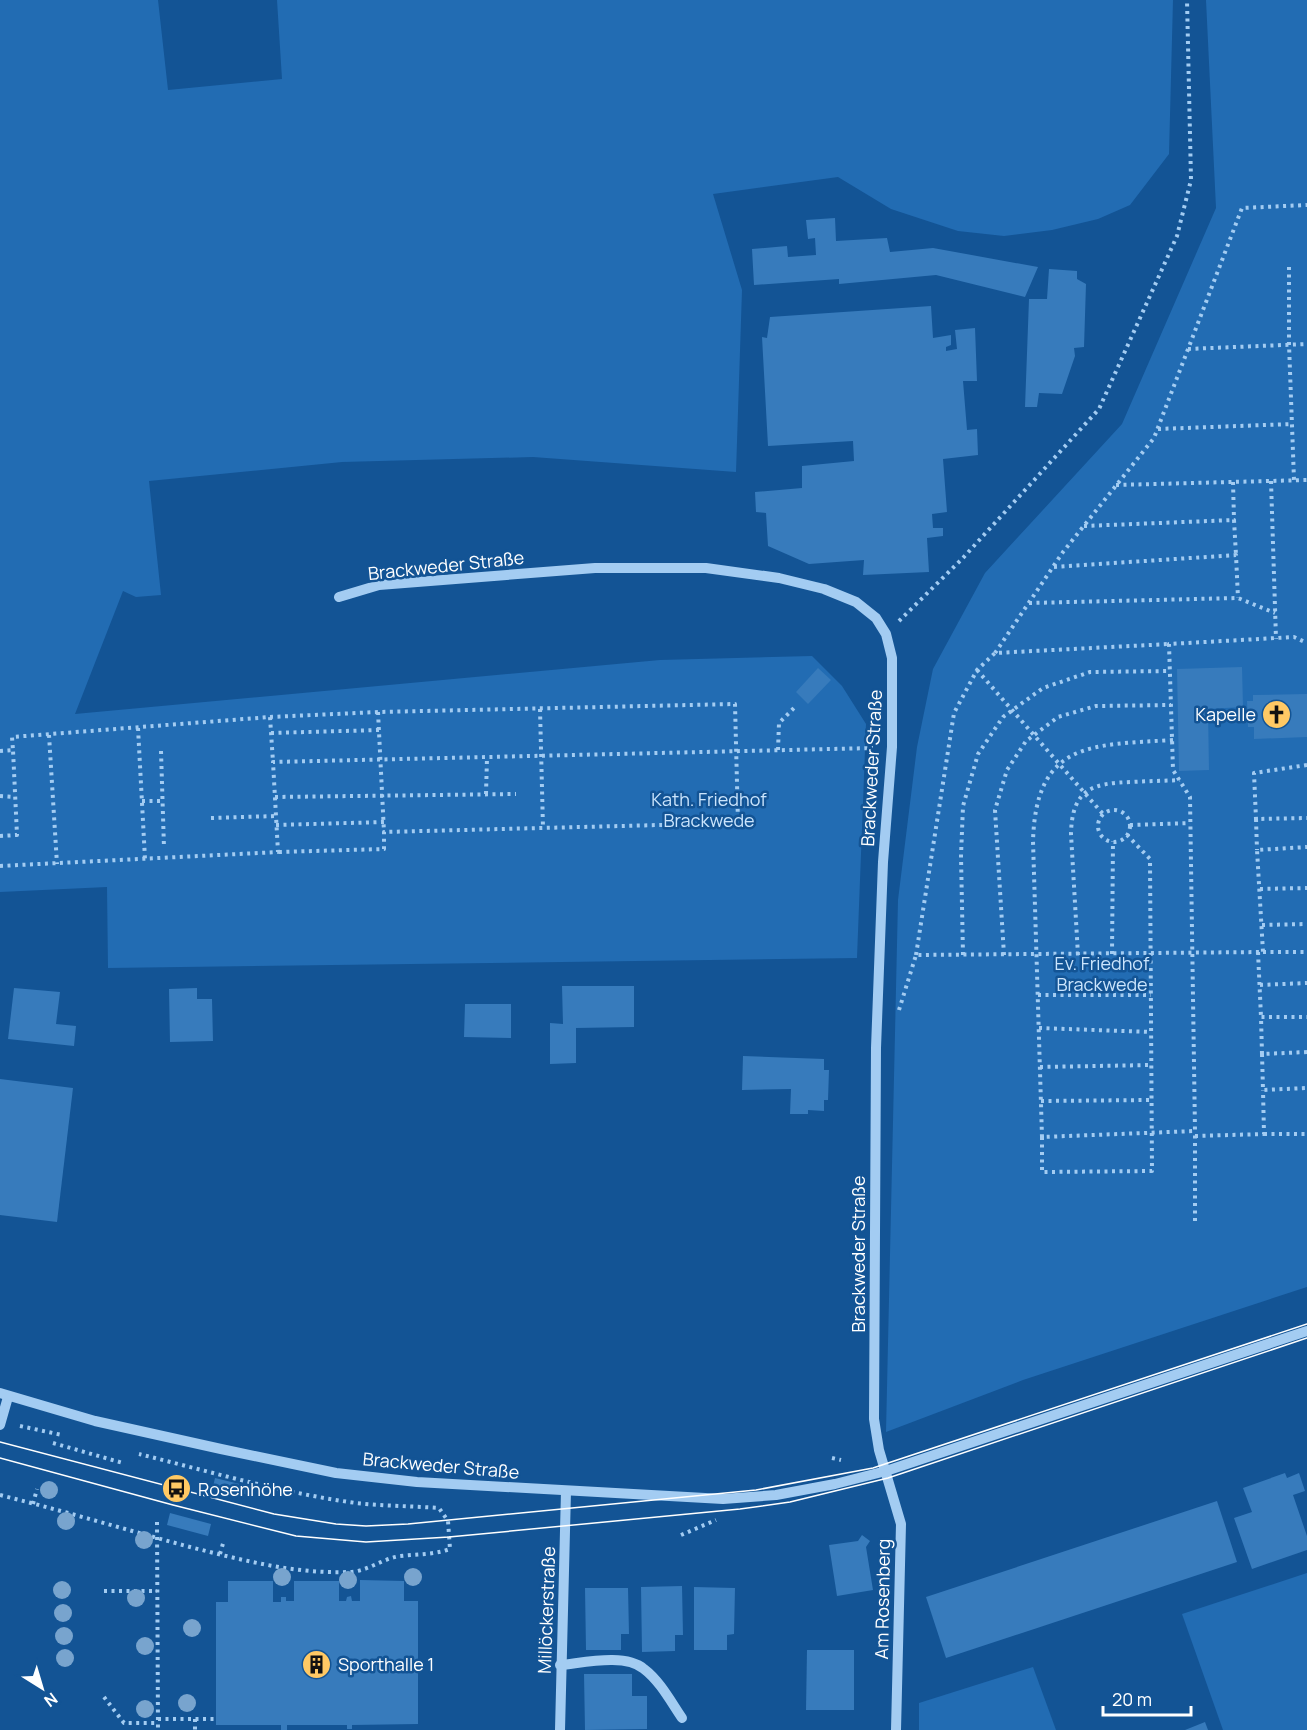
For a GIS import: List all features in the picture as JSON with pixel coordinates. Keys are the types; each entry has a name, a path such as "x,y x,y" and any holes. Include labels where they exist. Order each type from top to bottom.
{"street":[{"name":"Brackweder Straße","path":"339,597 379,585 595,568 706,568 779,578 824,589 856,602 876,618 886,634 892,658 892,747 882,862 876,1060 874,1419 877,1442 885,1471"},
{"name":"Brackweder Straße","path":"4,1395 95,1421 336,1473 417,1482 723,1498 776,1495 885,1471 1307,1331"},
{"path":"1,1423 4,1395"},
{"name":"Am Rosenberg","path":"885,1471 901,1524 896,1730"},
{"name":"Millöckerstraße","path":"560,1730 566,1491"},
{"path":"560,1665 625,1661 644,1668 682,1718"}],"path":[{"path":"886,634 962,558 1099,409 1177,236 1191,180 1187,0"},
{"path":"897,1013 902,1004 916,955 954,713 977,670 995,653 1083,526 1154,438 1242,208 1307,205"},
{"path":"1289,267 1289,344 1294,480"},
{"path":"1188,349 1307,344"},
{"path":"1157,429 1292,424"},
{"path":"1115,485 1307,480"},
{"path":"1271,481 1276,639"},
{"path":"1233,482 1238,598"},
{"path":"1083,526 1234,520"},
{"path":"1053,567 1236,555"},
{"path":"1029,603 1238,598 1275,614"},
{"path":"995,653 1294,637 1307,643"},
{"path":"1169,644 1173,770 1190,797 1195,1221"},
{"path":"977,670 1103,814"},
{"path":"963,955 961,856 963,806 978,754 1003,717 1043,688 1090,672 1170,671"},
{"path":"0,836 17,835 12,737 270,717 378,712 735,704 738,823 384,832"},
{"path":"1004,955 995,810 1007,770 1026,741 1058,717 1096,706 1171,705"},
{"path":"778,750 779,723 794,708"},
{"path":"540,709 543,828"},
{"path":"0,866 384,849 378,712"},
{"path":"270,717 278,852"},
{"path":"138,728 145,859"},
{"path":"271,733 379,730"},
{"path":"50,735 57,864"},
{"path":"1126,835 1150,859 1152,1171 1042,1172 1034,815 1042,788 1055,768 1076,753 1101,745 1173,740"},
{"path":"273,762 892,747"},
{"path":"0,752 13,750"},
{"path":"161,751 164,848"},
{"path":"486,794 487,758"},
{"path":"1264,1134 1259,985 1262,925 1254,773 1307,765"},
{"path":"1078,955 1071,834 1071,820 1076,806 1094,787 1107,783 1180,780"},
{"path":"275,797 516,794"},
{"path":"0,796 15,797"},
{"path":"142,801 162,801"},
{"path":"1112,810 1126,815 1130,825 1126,835 1118,841 1104,837 1099,829 1103,814 1112,810"},
{"path":"211,818 276,816"},
{"path":"1256,819 1307,818"},
{"path":"276,825 384,822"},
{"path":"1130,825 1190,823"},
{"path":"1112,954 1113,841"},
{"path":"1257,850 1307,847"},
{"path":"1260,889 1307,888"},
{"path":"1262,925 1307,924"},
{"path":"916,955 1307,952"},
{"path":"1259,985 1307,983"},
{"path":"1038,995 1151,995"},
{"path":"1261,1017 1307,1017"},
{"path":"1039,1028 1151,1032"},
{"path":"1262,1054 1307,1052"},
{"path":"1040,1067 1151,1065"},
{"path":"1263,1090 1307,1088"},
{"path":"1041,1101 1151,1100"},
{"path":"1042,1137 1152,1132 1307,1134"},
{"path":"1,1423 63,1435"},
{"path":"53,1443 123,1463"},
{"path":"0,1495 220,1554 302,1570 349,1572 365,1570 399,1556 440,1553 450,1550 447,1521 439,1508 357,1503 310,1495 130,1452"},
{"path":"33,1504 37,1489"},
{"path":"157,1522 158,1730"},
{"path":"220,1554 224,1540"},
{"path":"104,1591 157,1591"},
{"path":"104,1697 124,1723 216,1719"},
{"path":"195,1719 195,1730"}],"green space":[{"name":"Kath. Friedhof Brackwede","path":"0,0 158,0 168,90 282,79 277,0 1173,0 1169,154 1130,205 1098,219 1052,230 1004,236 958,231 891,209 838,177 713,194 742,290 736,472 533,457 342,462 149,481 161,595 136,597 123,591 75,714 660,660 812,656 842,686 866,724 857,958 108,968 107,887 0,892"},
{"name":"Ev. Friedhof Brackwede","path":"1206,0 1307,0 1307,1287 1023,1380 886,1432 898,900 917,747 933,669 985,573 1122,424 1216,208"},
{"path":"1307,1573 1307,1730 1223,1730 1182,1614"},
{"path":"1033,1667 1056,1730 919,1730 919,1703"}],"building":[{"path":"835,218 836,241 887,238 890,252 933,248 1038,267 1025,297 936,275 839,284 839,279 754,285 752,249 787,246 788,257 816,255 815,238 808,239 806,220"},
{"path":"1049,269 1077,271 1077,279 1086,284 1084,347 1074,348 1075,356 1062,394 1039,393 1037,407 1025,407 1029,299 1047,299"},
{"path":"931,306 933,338 951,335 951,345 946,347 946,351 957,349 955,330 975,328 977,381 963,381 967,430 977,429 978,455 943,459 947,512 932,514 933,528 943,528 943,536 927,538 929,572 863,575 864,560 809,564 768,546 766,513 756,512 755,492 802,488 802,466 854,461 853,441 768,446 762,337 767,338 770,317"},
{"path":"1242,667 1243,707 1208,709 1209,770 1179,771 1177,669"},
{"path":"818,668 831,680 808,704 796,692"},
{"name":"Kapelle","path":"1307,694 1307,737 1254,739 1254,727 1248,727 1247,701 1253,701 1253,695"},
{"path":"562,986 634,986 634,1027 576,1028 576,1063 550,1064 550,1023 563,1024"},
{"path":"14,988 60,992 56,1024 76,1026 74,1046 8,1039"},
{"path":"197,988 197,999 212,999 213,1041 170,1042 169,989"},
{"path":"465,1004 511,1004 511,1038 464,1037"},
{"path":"743,1056 824,1059 824,1070 829,1070 828,1100 824,1100 824,1111 808,1110 808,1114 790,1114 791,1089 742,1090"},
{"path":"0,1079 73,1088 57,1222 0,1215"},
{"path":"1285,1473 1287,1478 1299,1473 1305,1491 1293,1495 1307,1536 1307,1550 1252,1569 1234,1518 1252,1512 1243,1488"},
{"path":"215,1478 256,1488 253,1496 213,1487"},
{"path":"1217,1501 1237,1562 946,1658 926,1597"},
{"path":"170,1513 211,1524 208,1536 167,1525"},
{"path":"862,1535 870,1541 866,1547 873,1590 837,1596 829,1545 858,1541"},
{"name":"Sporthalle 1","path":"360,1580 404,1581 404,1601 418,1601 418,1724 352,1725 352,1729 347,1729 347,1725 287,1725 287,1730 281,1730 281,1725 216,1725 216,1602 228,1602 228,1581 273,1581 273,1602 281,1602 281,1597 286,1597 286,1601 294,1601 294,1581 339,1581 339,1601 346,1601 347,1597 351,1596 352,1601 360,1601"},
{"path":"682,1586 683,1635 675,1635 675,1651 642,1652 641,1587"},
{"path":"694,1587 735,1588 734,1634 727,1635 727,1650 694,1650"},
{"path":"585,1588 628,1588 629,1634 621,1634 621,1650 586,1650"},
{"path":"807,1650 854,1650 854,1710 806,1710"},
{"path":"584,1674 632,1674 632,1696 647,1696 647,1729 585,1730"},
{"path":"1205,1722 1208,1730 1185,1730"}],"tram line":[{"path":"0,1442 274,1514 336,1524 366,1526 408,1524 756,1490 873,1468 1307,1324"},
{"path":"0,1458 296,1536 366,1542 449,1537 740,1509 790,1502 888,1478 1307,1338"}],"place":[{"name":"Kapelle","path":"1277,714"},
{"name":"Rosenhöhe","path":"177,1489"},
{"name":"Sporthalle 1","path":"317,1664"}]}
